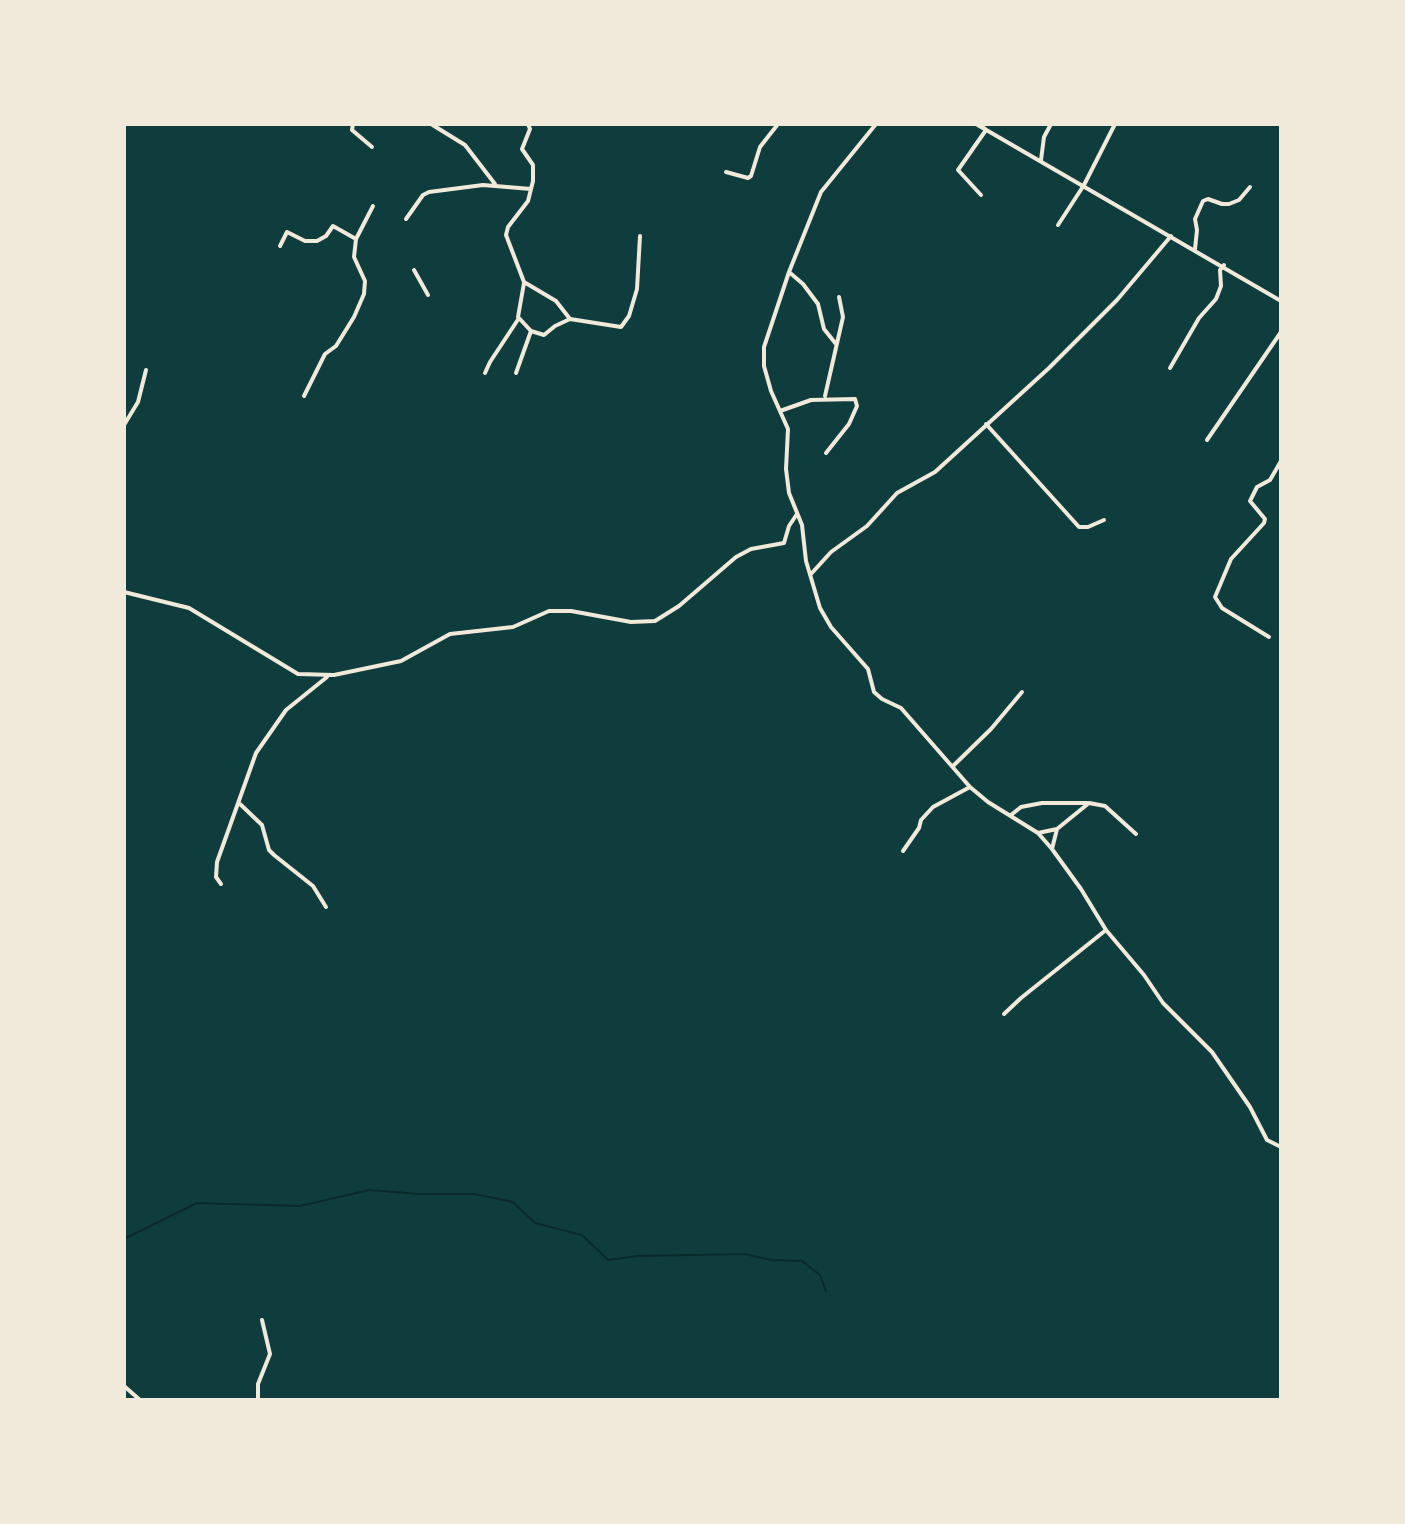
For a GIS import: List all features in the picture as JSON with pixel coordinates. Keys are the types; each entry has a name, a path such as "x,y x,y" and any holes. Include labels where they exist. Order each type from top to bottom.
{"street":[{"path":"353,124 352,130 372,147"},
{"path":"431,124 465,145 495,185"},
{"path":"485,373 519,318 524,282 506,235 508,227 528,201 535,173 522,149 530,129 528,124"},
{"path":"726,172 748,178 751,176 760,147 778,124"},
{"path":"876,124 825,186 789,272 764,347 764,366 788,429 786,469 789,493 802,525 806,561 821,612 868,669 874,692 899,706 970,787 1038,833 1052,849 1106,930 1163,1003 1212,1052 1250,1107 1267,1140 1281,1147"},
{"path":"981,195 958,172 986,130 976,124 1224,265 1281,301"},
{"path":"1041,160 1044,137 1051,124"},
{"path":"1058,225 1084,185 1115,124"},
{"path":"406,219 423,195 429,192 495,185 531,189"},
{"path":"1195,249 1195,219 1203,201 1229,204 1239,200 1250,187"},
{"path":"304,396 316,369 325,354 340,341 364,294 365,281 354,257 356,239 373,206"},
{"path":"280,246 287,232 305,241 317,241 333,226 356,239"},
{"path":"519,318 531,331 544,335 570,319 602,322 614,327 625,325 637,289 640,236"},
{"path":"811,574 831,552 867,526 897,493 929,477 1094,325 1171,236"},
{"path":"1170,368 1199,318 1216,299 1221,286 1220,270 1224,265"},
{"path":"414,270 428,295"},
{"path":"789,272 818,304 822,323 836,344"},
{"path":"524,282 556,301 570,319"},
{"path":"825,397 843,317 839,297"},
{"path":"516,373 531,331"},
{"path":"1207,440 1281,332"},
{"path":"124,425 138,402 146,370"},
{"path":"780,411 825,397 855,399 857,401 849,424 826,453"},
{"path":"986,424 1079,527 1088,527 1104,520"},
{"path":"1269,637 1222,608 1215,597 1231,559 1264,523 1265,519 1250,501 1255,489 1270,480 1281,461"},
{"path":"221,884 216,877 217,862 256,753 279,718 320,680 401,661 450,634 513,627 549,611 571,611 631,622 655,621 679,606 736,557 751,549 784,543 797,514"},
{"path":"124,592 189,608 298,674 334,675"},
{"path":"953,766 991,729 1022,692"},
{"path":"903,851 921,820 933,807 970,787"},
{"path":"1010,816 1021,807 1042,803 1098,803 1136,834"},
{"path":"1038,833 1057,829 1089,803"},
{"path":"240,804 262,825 269,850 313,886 326,907"},
{"path":"1052,849 1057,829"},
{"path":"1004,1014 1106,930"},
{"path":"258,1400 258,1384 270,1354 262,1320"},
{"path":"124,1386 140,1400"}],"waterway":[{"path":"124,1239 197,1203 300,1206 369,1190 475,1194 513,1202 535,1223 582,1235 608,1260 637,1256 745,1254 771,1260 802,1261 820,1275 826,1291"}]}
